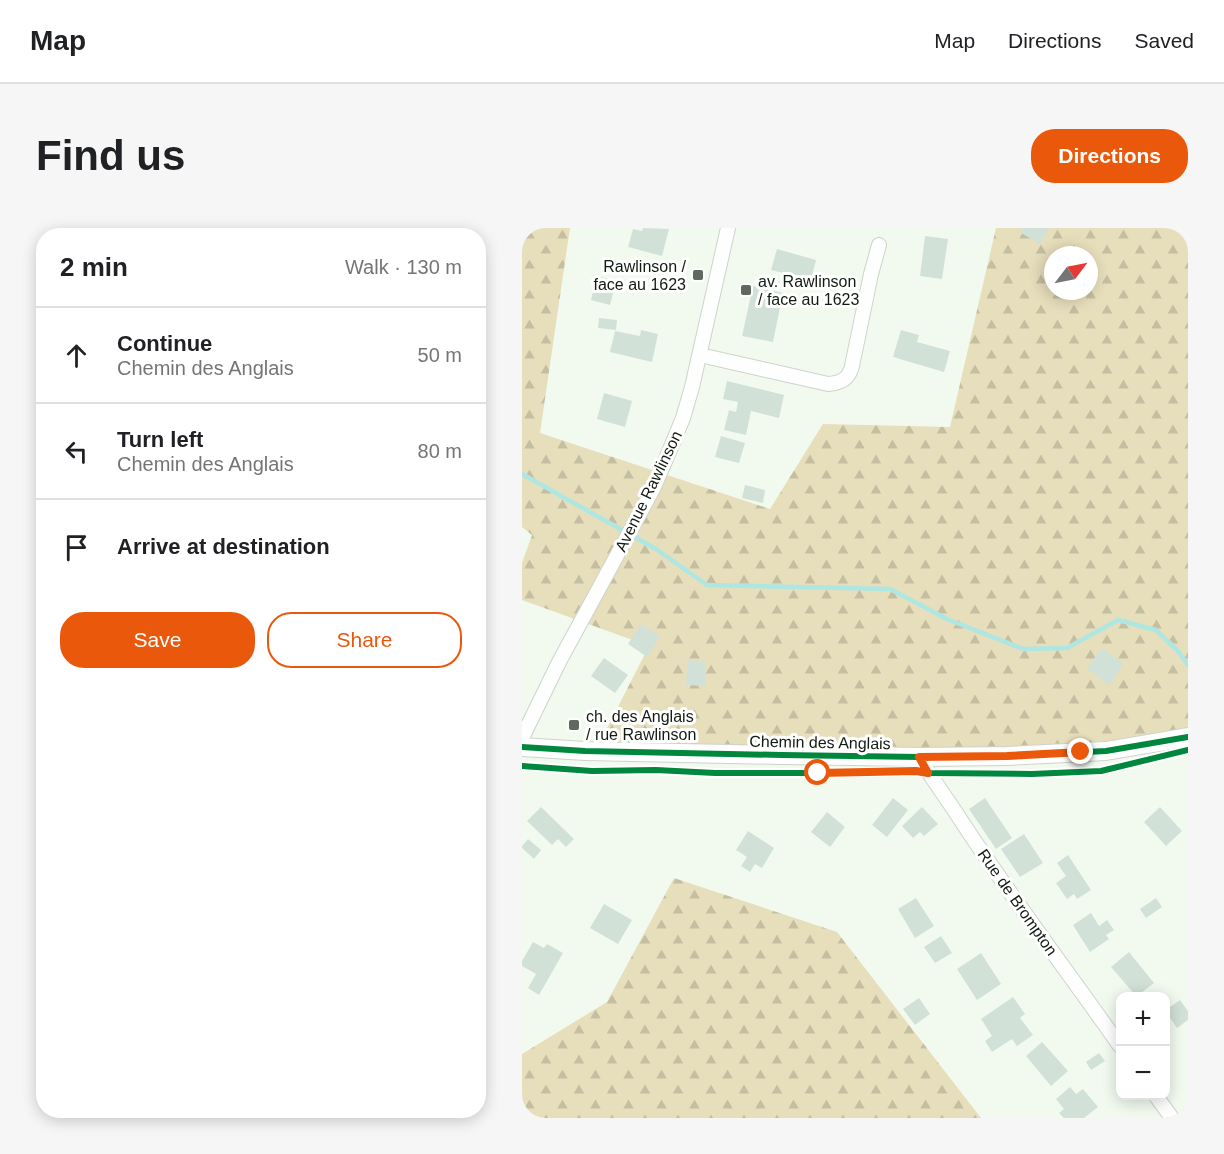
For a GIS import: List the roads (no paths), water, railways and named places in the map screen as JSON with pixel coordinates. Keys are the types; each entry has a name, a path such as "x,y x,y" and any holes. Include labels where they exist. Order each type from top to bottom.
{"street":[{"name":"Avenue Rawlinson","path":"522,738 559,662 653,489 683,418 700,355 728,228"},
{"path":"700,355 828,384 845,379 850,374 879,245"},
{"name":"Chemin des Anglais","path":"522,747 585,751 919,757 1007,756 1106,751 1188,736"},
{"name":"Rue de Brompton","path":"919,757 980,850 1116,1040"},
{"path":"1159,1100 1172,1118"}],"waterway":[{"path":"522,474 656,549 707,585 890,589 947,619 1023,649 1067,648 1118,620 1156,630 1178,651 1188,665"}],"place":[{"name":"Rawlinson / face au 1623","path":"698,275"},
{"name":"av. Rawlinson / face au 1623","path":"746,290"},
{"name":"ch. des Anglais / rue Rawlinson","path":"574,725"}]}
